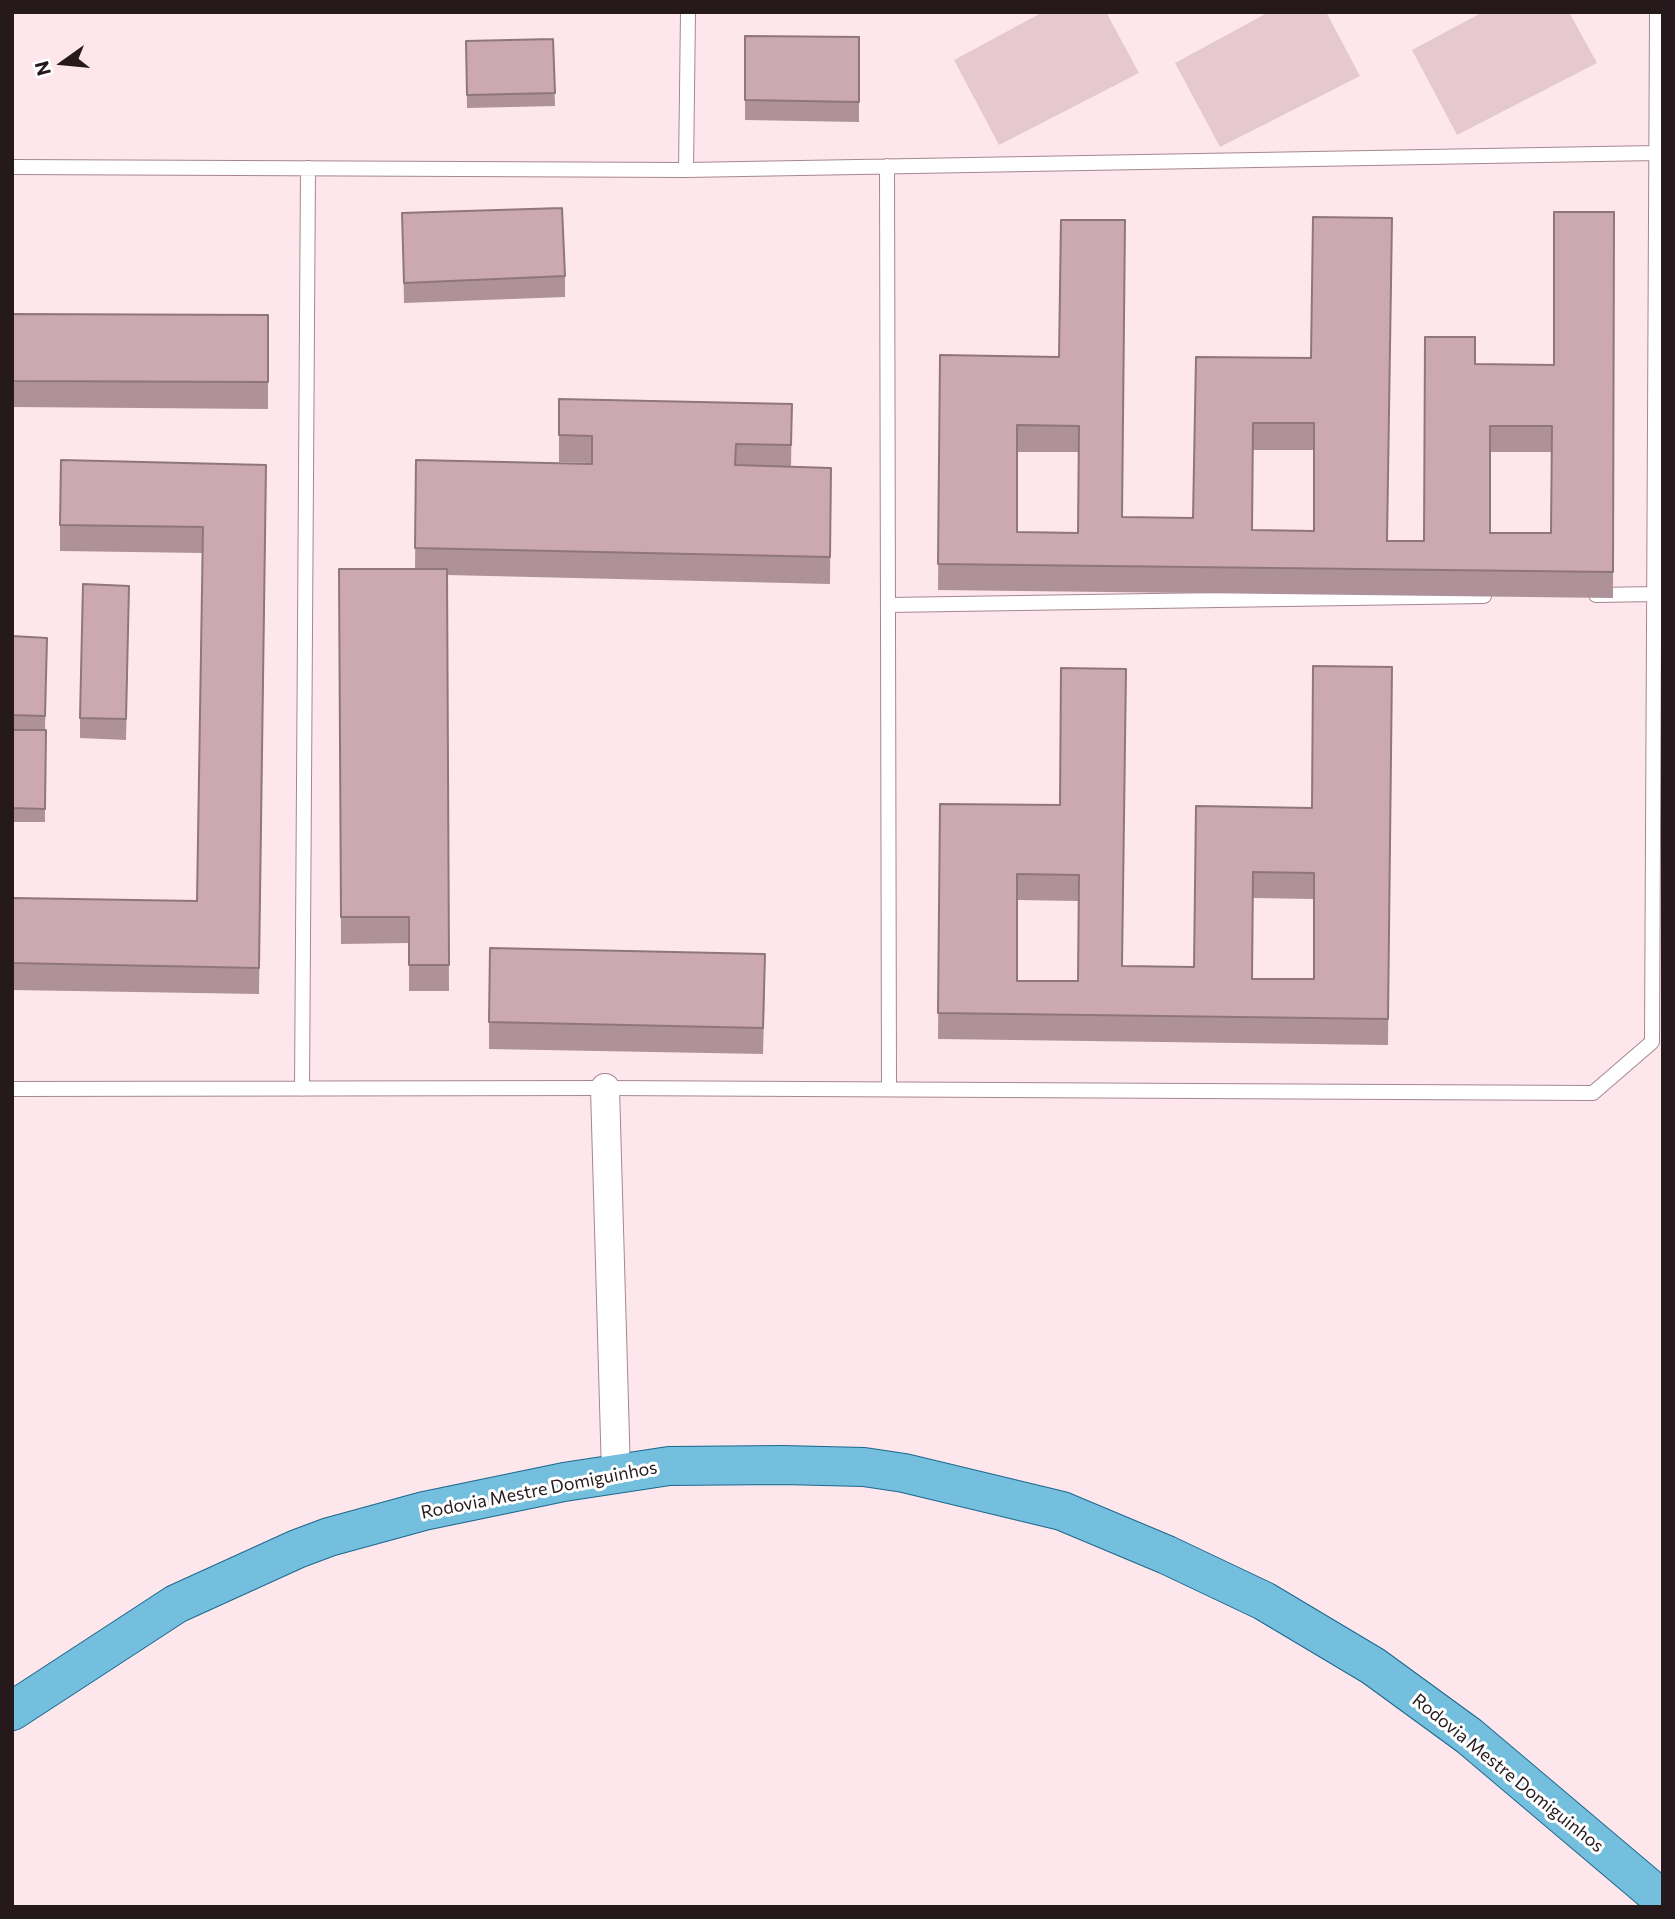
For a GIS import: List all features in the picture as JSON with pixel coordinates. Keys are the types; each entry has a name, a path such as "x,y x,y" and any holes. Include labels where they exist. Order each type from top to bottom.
{"main road":[{"name":"Rodovia Mestre Domiguinhos","path":"12,1711 176,1604 329,1537 424,1511 564,1482 669,1466 864,1467 904,1473 1062,1511 1167,1555 1264,1601 1373,1666 1469,1736 1663,1900"}],"street":[{"path":"605,1088 616,1474"}],"lane":[{"path":"686,170 688,12"},
{"path":"12,1089 605,1088 1593,1093 1652,1042 1657,12"},
{"path":"12,167 686,170 1656,153"},
{"path":"887,166 890,1089"},
{"path":"302,1089 308,168"},
{"path":"1584,595 1654,594"},
{"path":"888,605 1501,596"}],"shaded area":[{"path":"1043,12 1106,12 1139,73 999,145 954,60"},
{"path":"1269,12 1326,12 1360,76 1220,147 1175,63"},
{"path":"1483,12 1569,12 1597,63 1457,135 1412,50"}],"building":[{"path":"745,36 859,37 859,102 745,100"},
{"path":"553,39 555,93 467,95 466,41"},
{"path":"562,208 565,276 404,283 402,213"},
{"path":"1554,212 1614,212 1613,572 938,564 940,355 1059,357 1061,220 1125,220 1122,517 1193,518 1196,357 1311,358 1313,217 1392,218 1387,541 1424,541 1425,337 1475,337 1475,364 1554,365","holes":["1253,423 1314,423 1314,531 1252,530","1017,425 1079,426 1078,533 1017,532","1490,426 1552,426 1551,533 1490,533"]},
{"path":"12,314 268,315 268,382 12,381"},
{"path":"559,399 792,404 791,445 736,444 735,465 831,468 830,557 415,548 416,460 592,464 592,436 559,435"},
{"path":"61,460 266,465 259,968 12,963 12,898 197,901 203,527 60,525"},
{"path":"339,569 447,569 449,965 409,965 409,917 341,917"},
{"path":"83,584 129,586 126,719 80,718"},
{"path":"12,636 47,638 45,716 12,715"},
{"path":"1313,666 1392,667 1388,1019 938,1013 940,804 1060,805 1061,668 1126,669 1122,966 1194,967 1196,806 1312,808","holes":["1253,872 1314,873 1314,979 1252,979","1017,874 1079,875 1078,981 1017,981"]},
{"path":"12,730 46,730 45,809 12,808"},
{"path":"490,948 765,954 763,1028 489,1022"}]}
